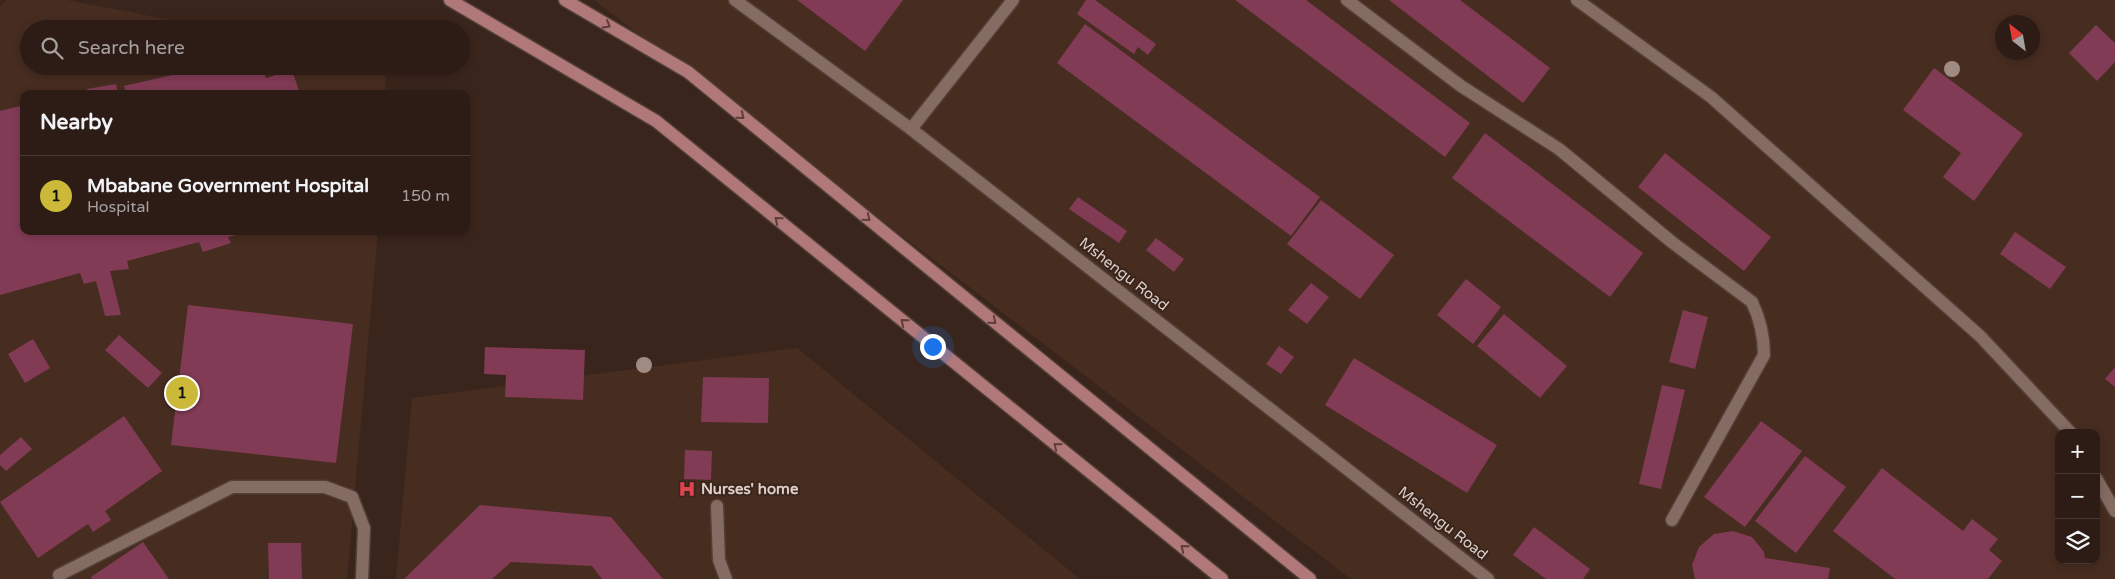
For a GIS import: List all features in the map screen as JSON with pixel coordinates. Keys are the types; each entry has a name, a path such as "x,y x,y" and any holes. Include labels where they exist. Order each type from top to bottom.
{"main road":[{"path":"450,0 656,121 1222,579"},
{"path":"565,0 688,72 1310,579"}],"street":[{"name":"Mshengu Road","path":"735,0 911,129 1488,579"},
{"path":"911,129 1013,0"},
{"path":"1347,0 1460,86 1559,149 1673,243 1752,302 1764,340 1764,355 1672,520"},
{"path":"1577,0 1711,97 1980,336 2067,429"},
{"path":"2100,485 2115,511"},
{"path":"59,576 232,488 325,487 352,498 364,528 362,579"},
{"path":"717,506 719,560 726,579"}],"shaded area":[{"path":"7,0 67,0 171,20 20,20 20,75 386,75 385,90 20,90 20,235 378,235 347,579 0,579 0,7"},
{"path":"594,0 2115,0 2115,579 1351,579"},
{"name":"Nurses' home","path":"797,348 1080,579 396,579 412,398"}],"building":[{"path":"797,0 903,0 865,51"},
{"path":"1086,0 1095,0 1156,44 1148,55 1138,47 1134,54 1077,14"},
{"path":"1235,0 1306,0 1470,123 1445,157"},
{"path":"1389,0 1460,0 1550,68 1523,103"},
{"path":"1085,24 1320,197 1291,236 1057,63"},
{"path":"2096,25 2115,43 2115,62 2097,81 2069,53"},
{"path":"1934,68 2023,134 1974,201 1943,177 1961,153 1903,110"},
{"path":"172,75 265,75 266,78 276,75 294,75 299,90 125,90 124,86"},
{"path":"116,84 117,90 87,90"},
{"path":"20,106 20,235 236,235 228,237 231,243 203,252 199,242 127,261 129,269 110,271 121,315 105,316 96,281 84,284 80,273 0,295 0,111"},
{"path":"1485,133 1643,253 1610,297 1452,178"},
{"path":"1665,153 1771,237 1744,271 1638,187"},
{"path":"1078,197 1127,231 1119,243 1069,209"},
{"path":"1321,200 1394,255 1360,299 1287,244"},
{"path":"2015,232 2066,267 2050,289 2000,254"},
{"path":"1156,238 1184,259 1174,272 1146,250"},
{"path":"1466,279 1501,307 1473,344 1437,315"},
{"path":"1311,283 1329,297 1307,324 1288,310"},
{"path":"188,305 353,324 336,463 171,445"},
{"path":"1683,310 1708,317 1695,369 1669,362"},
{"path":"1504,314 1567,366 1540,398 1477,346"},
{"path":"119,335 162,373 148,388 105,350"},
{"path":"33,339 50,368 25,383 8,354"},
{"path":"1279,346 1294,357 1281,374 1266,364"},
{"path":"485,347 585,350 583,400 505,397 506,375 484,374"},
{"path":"1354,358 1497,445 1467,493 1325,405"},
{"path":"2115,367 2115,387 2105,379"},
{"path":"703,377 769,378 768,423 701,422"},
{"path":"1662,385 1685,390 1661,489 1639,484"},
{"path":"124,416 162,471 105,511 111,520 93,532 88,524 38,558 0,502"},
{"path":"1761,421 1802,451 1745,527 1704,497"},
{"path":"21,437 32,449 6,471 0,465 0,455"},
{"path":"685,450 712,451 711,480 684,479"},
{"path":"1805,456 1846,487 1796,553 1755,521"},
{"path":"1882,468 1963,531 1972,519 1998,539 1989,550 2002,561 1988,579 1895,579 1833,531"},
{"path":"480,505 611,517 663,579 602,579 592,566 511,562 492,579 404,579"},
{"path":"1534,527 1590,569 1583,579 1546,579 1513,555"},
{"path":"1733,531 1752,537 1764,552 1765,558 1830,568 1828,579 1695,579 1692,565 1699,547 1714,534"},
{"path":"143,542 169,579 92,579 91,577"},
{"path":"268,543 301,543 302,579 269,579"}],"place":[{"name":"Mbabane Government Hospital","path":"182,393"},
{"name":"Nurses' home","path":"687,489"}]}
